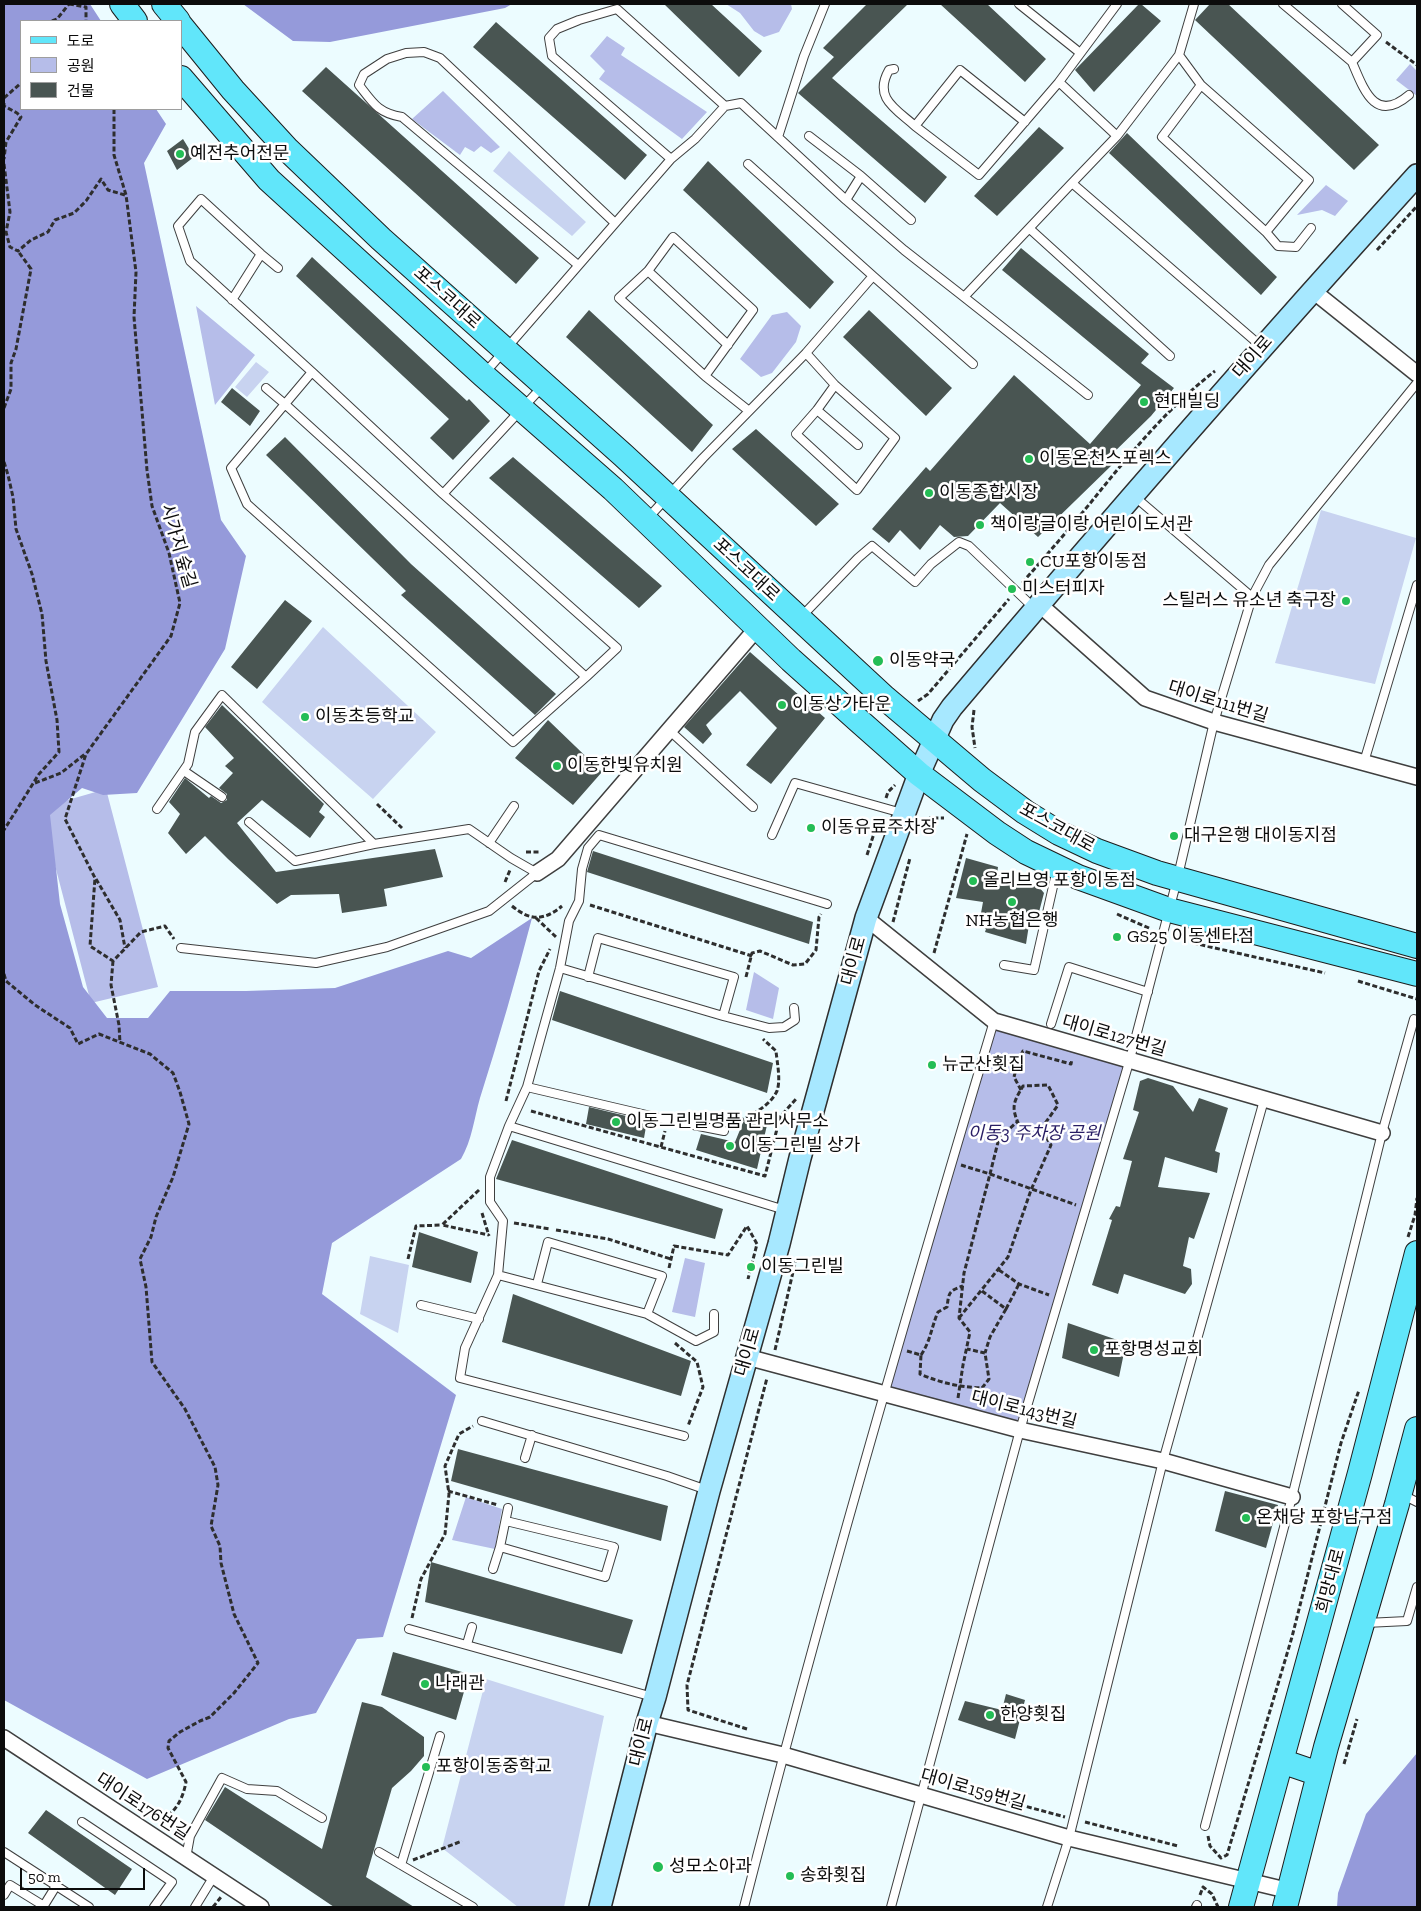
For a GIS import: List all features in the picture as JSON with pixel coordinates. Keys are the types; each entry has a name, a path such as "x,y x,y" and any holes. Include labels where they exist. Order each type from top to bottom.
{"main road":[{"path":"122,4 133,20"},
{"path":"164,4 177,20"},
{"name":"포스코대로","path":"182,27 234,90 288,150 381,239 623,455 885,698 982,780 1025,812 1059,833 1097,851 1178,880 1417,946"},
{"name":"포스코대로","path":"182,79 269,180 483,375 523,408 646,519 791,660 918,774 997,833 1026,852 1112,891 1169,910 1417,974"},
{"path":"678,550 684,532 698,525"},
{"name":"희망대로","path":"1226,1907 1248,1882 1360,1473 1412,1248"},
{"path":"1288,1899 1319,1774 1362,1624 1409,1498 1417,1429"},
{"path":"1281,1761 1319,1774"}],"street":[{"name":"대이로","path":"600,1907 646,1723 655,1697 709,1491 788,1210 800,1158 866,918 918,774 934,739 952,707 1132,495 1312,290 1417,175"},
{"path":"1312,290 1417,374"},
{"name":"대이로111번길","path":"1037,606 1144,698 1214,722 1417,776"},
{"name":"포스코대로","path":"538,873 558,859 758,627"},
{"name":"대이로127번길","path":"866,918 994,1021 1382,1133"},
{"name":"대이로143번길","path":"747,1357 1020,1430 1162,1461 1292,1497"},
{"name":"대이로159번길","path":"646,1723 783,1754 1069,1838 1248,1882 1288,1899"},
{"name":"대이로176번길","path":"4,1738 262,1907"}],"lane":[{"path":"1019,4 1080,52"},
{"path":"894,68 888,70 882,83 885,98 914,126 980,175 1058,82 1117,4"},
{"path":"964,297 1117,136 1179,55 1194,4"},
{"path":"1283,4 1352,62 1370,99 1385,107 1396,105 1409,95"},
{"path":"1342,4 1377,35 1352,62"},
{"path":"778,137 821,5"},
{"path":"671,159 552,56 549,38 557,29 586,17 618,9 725,106"},
{"path":"578,265 402,117 388,114 373,104 359,85 364,74 387,59 406,53 424,52 440,58 615,223"},
{"path":"1179,55 1201,85 1309,180 1266,232"},
{"path":"914,126 960,70 1025,122"},
{"path":"1058,82 1117,136"},
{"path":"1201,85 1162,137 1266,232 1278,246 1296,247 1311,228"},
{"path":"483,375 671,159 695,139 725,106 741,103 846,200 904,250 1088,395"},
{"path":"809,136 861,176 911,220"},
{"path":"748,164 973,364"},
{"path":"846,200 861,176"},
{"path":"1072,183 1262,347"},
{"path":"278,268 201,199 178,226 190,261 312,372 443,494 617,648 513,742 248,504 232,468 312,372"},
{"path":"1030,229 1170,356"},
{"path":"705,376 753,310 673,237 648,271 619,298 705,376 749,411"},
{"path":"232,300 261,254"},
{"path":"648,271 728,345"},
{"path":"646,519 806,353 874,276"},
{"path":"806,353 834,385 895,438 857,490 796,434 817,410 834,385"},
{"path":"891,1907 1020,1430 1130,1059 1178,880 1214,722 1252,597 1269,565 1417,383"},
{"path":"443,494 544,386"},
{"path":"266,388 586,677"},
{"path":"817,410 858,445"},
{"path":"1132,495 1252,597"},
{"path":"800,619 858,558 872,546 916,582 931,564 959,542 969,546 1037,606"},
{"path":"1364,762 1417,585"},
{"path":"157,809 188,764 195,732 222,696 374,844"},
{"path":"669,730 753,807"},
{"path":"184,771 222,798"},
{"path":"772,835 795,783 904,814"},
{"path":"489,843 514,806"},
{"path":"181,948 316,963 387,947 490,911 538,873 469,829 374,844 295,862 249,822"},
{"path":"684,1436 460,1378 465,1348 480,1319 498,1275 503,1221 490,1202 490,1177 509,1126 527,1086 560,968 569,922 579,901 582,869 588,848 599,835 826,904"},
{"path":"1004,965 1034,970 1058,867"},
{"path":"588,977 598,938 734,977 723,1016"},
{"path":"1051,1024 1069,967 1148,992"},
{"path":"560,968 769,1028 784,1026 795,1020 794,1008"},
{"path":"1205,1826 1292,1497 1382,1133 1414,1019"},
{"path":"744,1907 783,1754 883,1394 994,1021"},
{"path":"527,1086 668,1120 724,1130"},
{"path":"1047,1907 1074,1819 1162,1461 1264,1100"},
{"path":"509,1126 788,1210"},
{"path":"537,1284 548,1242 662,1276 647,1314"},
{"path":"498,1275 647,1314 696,1341 714,1332 714,1314"},
{"path":"421,1305 480,1319"},
{"path":"482,1421 666,1476 709,1491"},
{"path":"525,1458 532,1435"},
{"path":"493,1569 500,1547 508,1508"},
{"path":"500,1547 606,1576 614,1547 506,1521"},
{"path":"1362,1624 1407,1621 1417,1587"},
{"path":"467,1644 472,1627"},
{"path":"409,1629 655,1697"},
{"path":"401,1865 440,1736"},
{"path":"186,1858 190,1836 222,1778 247,1789 277,1791 322,1818"},
{"path":"82,1822 172,1882 154,1907"},
{"path":"4,1852 88,1907"},
{"path":"379,1852 474,1907"},
{"path":"195,1907 214,1876"},
{"path":"4,1895 10,1885 43,1907 56,1886"}],"path":[{"path":"55,20 58,19 69,4 87,5 86,20"},
{"path":"1377,35 1417,65"},
{"path":"4,98 20,85"},
{"path":"4,103 4,106 21,117 6,142 4,159"},
{"name":"시가지 숲길","path":"114,110 114,155 126,195 136,272 134,317 152,506 169,552 180,603 171,636 86,754 65,819 95,878 120,920 125,949"},
{"path":"4,164 10,212 6,232 10,247 18,251 31,269 16,349 10,364 11,390 4,408"},
{"path":"18,251 31,240 48,232 55,220 74,213 86,201 100,179 108,190 126,195"},
{"path":"1112,474 1155,426 1200,382 1216,371"},
{"path":"4,462 13,497 16,528 32,574 42,614 46,661 57,720 59,752 33,783 4,830"},
{"path":"33,783 61,773 86,754"},
{"path":"376,804 406,831 406,839"},
{"path":"930,969 968,831"},
{"path":"884,932 894,920 912,850"},
{"path":"95,878 90,946 113,961"},
{"path":"579,901 752,956"},
{"path":"745,983 752,953 760,950 793,965 805,964 816,950 819,917 826,904"},
{"path":"504,1108 539,971 556,938 536,918"},
{"path":"120,1043 119,1025 111,985 113,961 141,932 165,926 181,948"},
{"path":"1192,944 1326,973"},
{"path":"4,974 6,981 35,1005 70,1028 78,1044 98,1034 150,1054 173,1072 189,1124 173,1177 156,1217 151,1238 140,1259 146,1287 152,1362 185,1410 215,1466 218,1486 211,1526 220,1546 221,1563 234,1614 258,1663 234,1693 210,1717 200,1720 169,1741 168,1748 186,1782 182,1799 167,1817 159,1820 164,1828"},
{"path":"1354,980 1417,999"},
{"path":"724,1130 763,1108 777,1090 776,1051 762,1038 754,1024"},
{"path":"1020,1090 1014,1077 1023,1051 1071,1064 1073,1043"},
{"path":"959,1318 1008,1257 1031,1190 1051,1146 1041,1129 1018,1125 1012,1111 1015,1099 1023,1086 1048,1086 1058,1105 1041,1129"},
{"path":"531,1111 765,1176"},
{"path":"661,1147 668,1120"},
{"path":"958,1395 970,1332 959,1318 964,1273 999,1138 1017,1122"},
{"path":"952,1162 1086,1208"},
{"path":"442,1225 481,1188"},
{"path":"1412,1248 1417,1198"},
{"path":"503,1221 608,1239 671,1259"},
{"path":"408,1259 416,1226 442,1225 489,1234"},
{"path":"667,1277 674,1246 728,1255 747,1226"},
{"path":"754,1731 688,1710 687,1685 771,1364 796,1257"},
{"path":"998,1270 1020,1284 1059,1298"},
{"path":"963,1286 949,1293 947,1308 938,1312 930,1329 930,1342 921,1355 920,1374 938,1382 960,1387 982,1388 989,1379 985,1352 990,1337 1020,1284"},
{"path":"982,1291 1006,1309"},
{"path":"659,1321 677,1347 697,1362 701,1379 702,1387 684,1436"},
{"path":"896,1348 921,1355"},
{"path":"967,1348 985,1352"},
{"path":"1212,1856 1221,1858 1227,1855 1292,1637 1341,1443 1360,1389"},
{"path":"409,1629 420,1579 445,1534 448,1491 445,1466 459,1434 482,1421"},
{"path":"448,1491 508,1508"},
{"path":"1342,1770 1358,1714"},
{"path":"927,1779 1185,1848"},
{"path":"1205,1826 1210,1846 1221,1858"},
{"path":"401,1865 462,1842"}],"green space":[{"path":"726,4 791,4 792,9 779,32 764,37 754,31 740,13"},
{"path":"607,36 625,48 621,55 707,112 682,139 599,79 605,71 590,56"},
{"path":"1410,64 1417,71 1417,96 1396,80"},
{"path":"443,91 500,147 491,153 481,146 474,152 465,147 460,155 412,119"},
{"path":"1326,185 1348,201 1335,216 1322,210 1297,215"},
{"path":"196,306 255,355 215,405"},
{"path":"787,312 801,326 796,342 772,373 761,377 740,359 772,315"},
{"path":"106,789 158,987 91,1003 40,808"},
{"path":"754,972 779,988 773,1019 746,1010"},
{"name":"이동3 주차장 공원","path":"994,1021 1130,1059 1020,1430 883,1394"},
{"path":"685,1258 705,1263 695,1317 672,1312"},
{"path":"466,1497 502,1509 495,1549 452,1540"}],"shaded area":[{"path":"4,4 90,4 100,20 20,20 20,110 157,110 166,124 144,163 221,520 246,556 225,649 137,793 103,795 82,788 50,815 60,904 83,987 107,1018 148,1018 170,991 335,988 448,951 471,958 532,918 470,1137 461,1159 332,1243 322,1294 456,1395 383,1637 357,1639 316,1713 289,1719 147,1779 4,1700"},
{"path":"243,4 512,4 505,8 330,42 293,41"},
{"path":"509,151 586,222 572,236 493,171"},
{"path":"256,362 269,372 247,397 235,387"},
{"name":"스틸러스 유소년 축구장","path":"1321,510 1416,538 1375,684 1275,663"},
{"path":"323,627 436,732 373,799 262,702"},
{"path":"370,1256 409,1265 398,1333 360,1314"},
{"path":"486,1679 604,1716 564,1907 518,1907 442,1848"},
{"path":"1417,1753 1417,1907 1337,1907 1338,1893 1366,1814"}],"building":[{"path":"664,4 711,4 762,51 739,77"},
{"path":"867,4 908,4 832,78 947,177 925,203 798,93 834,57 823,48"},
{"path":"940,4 987,4 1046,59 1025,82"},
{"path":"1139,4 1161,21 1094,92 1075,70"},
{"path":"1210,4 1228,4 1379,145 1354,170 1195,20"},
{"path":"496,22 647,155 625,180 473,47"},
{"path":"326,67 539,258 516,284 302,91"},
{"path":"1039,127 1064,148 997,216 974,196"},
{"path":"1127,133 1277,277 1261,295 1109,153"},
{"name":"예전추어전문","path":"183,139 194,157 177,170 167,151"},
{"path":"708,161 834,282 810,309 683,190"},
{"path":"1021,248 1149,354 1141,363 1174,388 1151,416 1107,459 1113,464 1038,537 1000,503 968,536 954,537 940,525 920,550 900,530 889,543 872,529 926,467 930,471 1014,375 1090,444 1141,385 1002,270"},
{"path":"312,257 467,401 469,399 490,421 453,460 430,438 449,419 296,276"},
{"path":"589,310 713,425 692,452 566,337"},
{"path":"869,310 952,388 926,416 843,337"},
{"path":"232,388 260,411 250,426 221,402"},
{"path":"756,429 839,504 816,526 732,449"},
{"path":"285,437 411,564 556,694 535,715 401,595 406,591 266,455"},
{"path":"513,457 662,586 639,608 489,478"},
{"path":"285,600 312,621 257,689 231,667"},
{"name":"이동상가타운","path":"750,652 825,718 771,784 746,765 777,728 740,691 706,725 712,734 703,744 684,727"},
{"path":"222,705 324,804 319,812 325,817 310,838 262,800 237,823 276,872 435,849 443,877 384,889 387,906 342,913 339,894 291,895 277,904 205,836 186,854 168,833 180,814 169,802 185,778 209,798 211,796 221,803 227,800 227,794 219,788 233,773 225,766 234,758 205,727"},
{"name":"이동한빛유치원","path":"548,720 602,772 573,805 515,758"},
{"path":"593,851 813,922 809,944 587,872"},
{"name":"NH농협은행","path":"966,858 998,867 997,874 1013,882 1039,887 1044,893 1039,912 1031,912 1026,944 985,932 986,929 979,924 983,902 956,898"},
{"path":"560,991 773,1063 767,1093 552,1020"},
{"path":"1148,1078 1173,1086 1193,1112 1199,1098 1228,1108 1215,1151 1220,1153 1217,1173 1165,1157 1158,1187 1210,1193 1194,1239 1189,1237 1183,1266 1191,1269 1192,1284 1185,1294 1124,1274 1118,1294 1092,1285 1112,1220 1109,1219 1116,1206 1120,1207 1132,1161 1123,1159 1139,1112 1133,1110 1140,1081"},
{"name":"이동그린빌명품 관리사무소","path":"589,1107 647,1121 644,1138 586,1124"},
{"name":"이동그린빌 상가","path":"744,1120 767,1125 757,1169 696,1150 701,1134 735,1142"},
{"path":"512,1140 723,1209 715,1239 496,1179"},
{"path":"419,1232 478,1252 471,1283 412,1267"},
{"path":"513,1294 691,1361 681,1396 502,1342"},
{"name":"포항명성교회","path":"1068,1323 1126,1343 1119,1377 1062,1358"},
{"path":"458,1449 668,1506 661,1541 451,1481"},
{"name":"온채당 포항남구점","path":"1225,1491 1278,1505 1266,1548 1215,1531"},
{"path":"431,1562 633,1620 622,1654 425,1602"},
{"name":"나래관","path":"393,1652 469,1674 456,1720 381,1695"},
{"path":"1006,1694 1025,1700 1015,1739 958,1720 965,1701 1002,1710"},
{"name":"포항이동중학교","path":"362,1702 382,1707 424,1737 424,1756 392,1788 366,1877 414,1907 334,1907 205,1820 225,1787 322,1849"},
{"path":"46,1810 132,1869 115,1895 28,1833"}],"place":[{"name":"예전추어전문","path":"180,154"},
{"name":"현대빌딩","path":"1144,402"},
{"name":"이동온천스포렉스","path":"1029,459"},
{"name":"이동종합시장","path":"929,493"},
{"name":"책이랑글이랑 어린이도서관","path":"980,525"},
{"name":"CU포항이동점","path":"1030,562"},
{"name":"미스터피자","path":"1012,589"},
{"name":"스틸러스 유소년 축구장","path":"1346,601"},
{"name":"이동약국","path":"878,661"},
{"name":"이동상가타운","path":"782,705"},
{"name":"이동초등학교","path":"305,717"},
{"name":"이동한빛유치원","path":"557,766"},
{"name":"이동유료주차장","path":"811,828"},
{"name":"대구은행 대이동지점","path":"1174,836"},
{"name":"올리브영 포항이동점","path":"973,881"},
{"name":"NH농협은행","path":"1012,902"},
{"name":"GS25 이동센타점","path":"1117,937"},
{"name":"뉴군산횟집","path":"932,1065"},
{"name":"이동그린빌명품 관리사무소","path":"616,1122"},
{"name":"이동그린빌 상가","path":"730,1146"},
{"name":"이동그린빌","path":"751,1267"},
{"name":"포항명성교회","path":"1094,1350"},
{"name":"온채당 포항남구점","path":"1246,1518"},
{"name":"나래관","path":"425,1684"},
{"name":"한양횟집","path":"990,1715"},
{"name":"포항이동중학교","path":"426,1767"},
{"name":"성모소아과","path":"658,1867"},
{"name":"송화횟집","path":"790,1876"}]}
